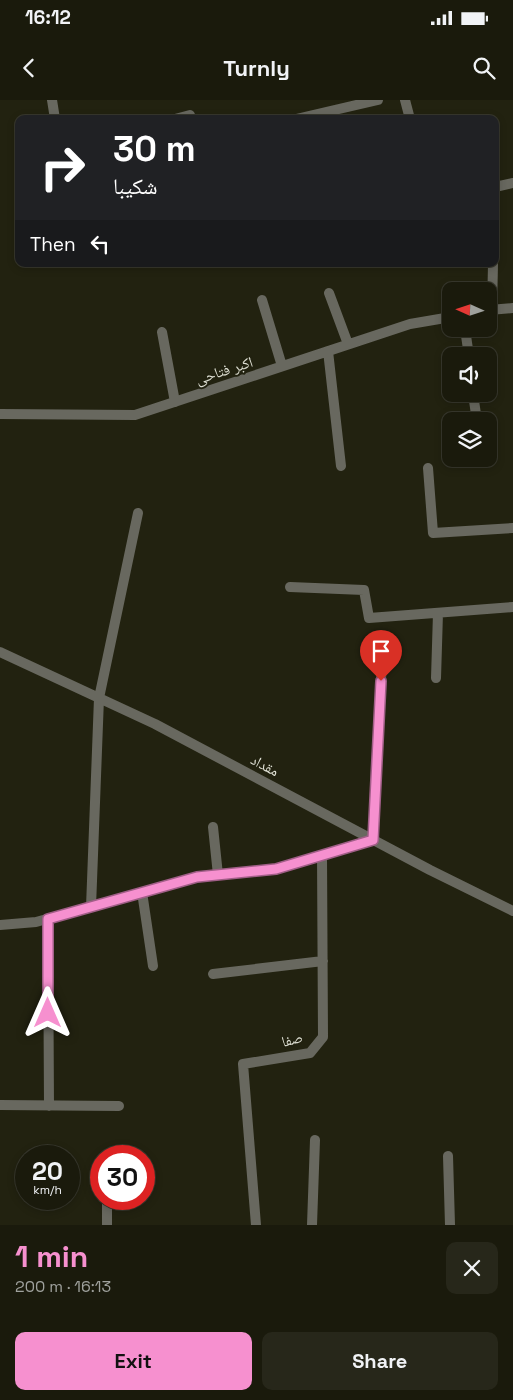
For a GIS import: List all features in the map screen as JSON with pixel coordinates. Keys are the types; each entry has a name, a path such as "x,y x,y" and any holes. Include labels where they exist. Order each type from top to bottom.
{"street":[{"path":"52,100 54,115"},
{"path":"308,115 341,104 378,100"},
{"path":"405,100 409,115"},
{"path":"499,187 513,183"},
{"path":"492,282 493,267"},
{"path":"330,294 348,344"},
{"path":"262,300 282,366"},
{"path":"498,309 513,308"},
{"name":"اکبر فتاحی","path":"0,414 135,415 410,324 442,319"},
{"path":"162,332 175,402"},
{"path":"328,351 341,466"},
{"path":"428,468 433,533 513,528"},
{"path":"90,907 99,698 138,513"},
{"path":"290,587 364,590 369,618 513,607"},
{"path":"436,678 438,613"},
{"name":"مقداد","path":"0,652 155,724 373,840 513,911"},
{"path":"0,925 36,922 197,877 276,869 373,840 382,661"},
{"path":"213,827 218,875"},
{"name":"صفا","path":"256,1225 243,1064 310,1053 323,1037 322,855"},
{"path":"142,892 153,966"},
{"path":"48,919 49,1106"},
{"path":"213,974 323,961"},
{"path":"0,1105 120,1106"},
{"path":"312,1225 315,1140"},
{"path":"448,1156 450,1225"},
{"path":"107,1210 107,1225"}],"route":[{"path":"48,1013 48,919 197,877 276,869 373,840 381,681"}]}
